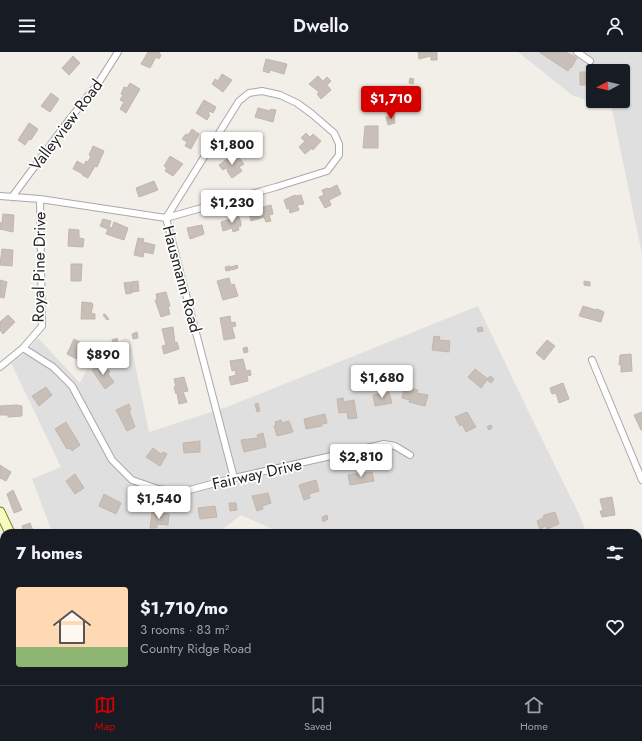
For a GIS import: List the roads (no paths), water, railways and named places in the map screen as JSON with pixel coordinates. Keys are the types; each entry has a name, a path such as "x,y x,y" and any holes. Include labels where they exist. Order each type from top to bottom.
{"main road":[{"path":"0,512 8,529"}],"street":[{"name":"Valleyview Road","path":"12,197 99,82 118,52"},
{"path":"577,52 590,61"},
{"path":"262,91 280,95 297,103 334,133 339,144 339,155 326,171 276,187 166,218 239,100 249,93 262,91"},
{"name":"Hausmann Road","path":"0,196 40,199 166,218 234,478"},
{"name":"Royal Pine Drive","path":"0,366 23,348 42,326 40,199"},
{"name":"Fairway Drive","path":"23,348 54,367 72,386 112,460 132,480 158,489 182,492 234,478 384,444 395,446 410,455"},
{"path":"592,360 642,480"}]}
